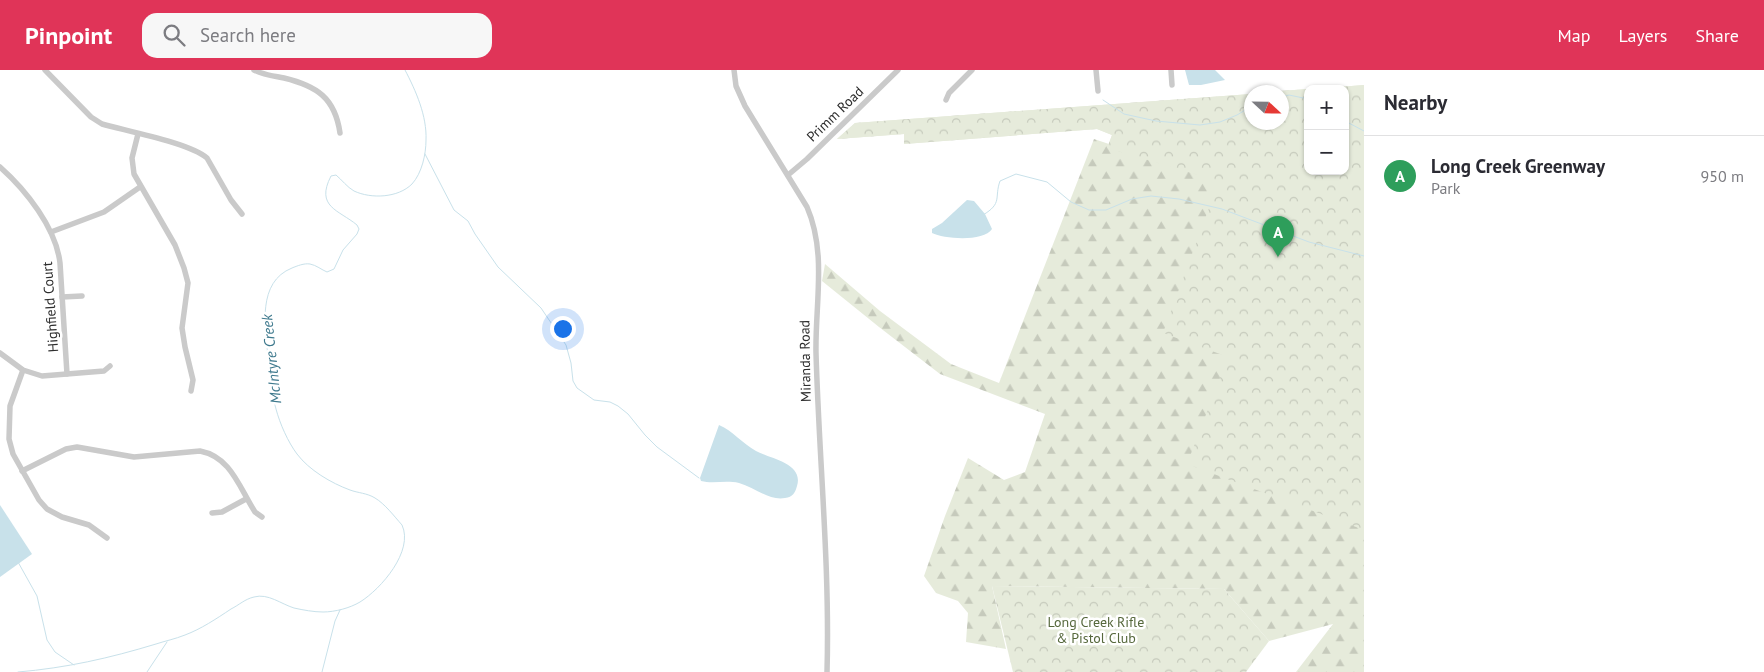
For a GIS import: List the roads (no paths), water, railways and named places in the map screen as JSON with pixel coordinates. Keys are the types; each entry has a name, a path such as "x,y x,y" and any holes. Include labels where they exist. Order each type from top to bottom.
{"street":[{"path":"45,70 92,117 102,124 190,148 201,153 207,158 231,200 242,214"},
{"path":"254,70 301,83 318,91 331,104 336,114 340,133"},
{"name":"Miranda Road","path":"734,70 736,86 745,106 811,216 818,245 816,351 827,579 827,672"},
{"name":"Primm Road","path":"788,175 807,159 898,70"},
{"path":"946,100 949,93 972,70"},
{"path":"1096,70 1098,91"},
{"path":"1171,70 1172,85"},
{"path":"138,134 132,158 134,174 175,245 188,283 182,328 184,347 193,380 192,391"},
{"name":"Highfield Court","path":"0,167 34,207 51,232 59,253 67,374"},
{"path":"51,232 104,212 140,187"},
{"path":"62,297 82,296"},
{"path":"0,353 23,370 42,376 104,370 110,366"},
{"path":"23,370 10,406 8,421 13,454 39,500 47,509 62,517 89,525 107,538"},
{"path":"22,471 66,449 77,447 134,457 200,451 209,453 224,463 255,512 262,517"},
{"path":"212,513 222,512 246,499"}],"water":[{"path":"1185,70 1215,70 1225,80 1201,85 1189,85"},
{"path":"967,200 974,201 985,214 992,229 988,233 973,238 954,238 932,233 932,229 942,223"},
{"path":"719,425 756,451 791,467 796,472 798,478 793,494 790,497 779,498 767,496 739,483 701,481 700,478"},
{"path":"0,505 32,554 0,577"}],"waterway":[{"name":"McIntyre Creek","path":"18,672 88,662 178,638 203,627 245,601 259,596 308,611 328,612 342,609 360,602 386,579 400,557 405,535 402,525 375,498 328,480 314,471 297,454 287,438 276,409 271,383 265,319 268,294 273,284 281,275 292,268 305,264 327,272 334,269 343,250 357,234 359,229 357,225 337,211 327,201 327,186 331,176 336,175 354,191 376,196 399,192 406,189 415,180 423,163 426,131 417,95 405,70"},
{"path":"1289,95 1304,98"},
{"path":"1103,100 1124,114 1156,121 1200,125 1220,122 1244,111"},
{"path":"1349,123 1364,131"},
{"path":"425,154 454,210 468,221 498,267 541,308 566,345 573,381 577,388 594,400 610,402 618,406 628,414 657,447 699,478"},
{"path":"983,215 996,203 1000,181 1016,174 1047,182 1071,202 1089,210 1106,210 1132,199 1151,196 1179,199 1222,209 1309,242 1364,256"},
{"path":"18,562 37,596 47,640 55,652 74,665"},
{"path":"322,672 335,621 340,610"},
{"path":"147,672 167,642"}],"place":[{"name":"Long Creek Greenway","path":"1278,257"}],"park label":[{"name":"Long Creek Rifle & Pistol Club","path":"1096,630"}]}
